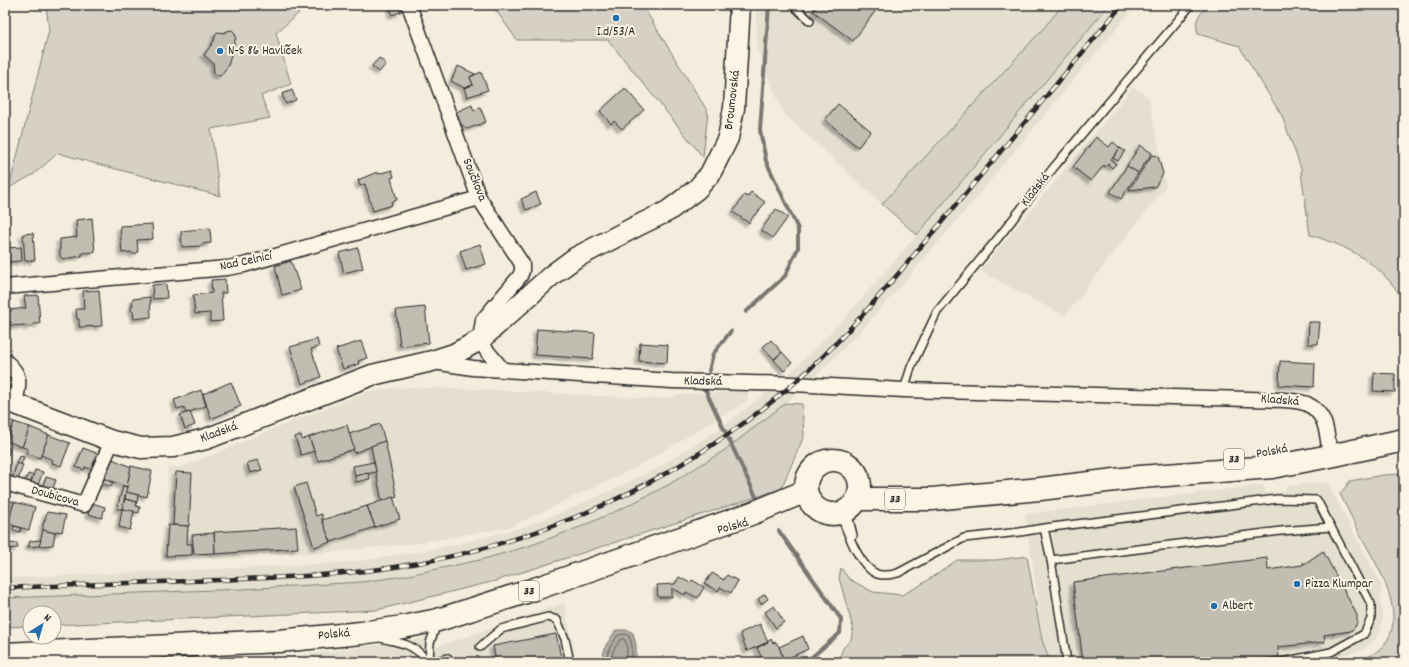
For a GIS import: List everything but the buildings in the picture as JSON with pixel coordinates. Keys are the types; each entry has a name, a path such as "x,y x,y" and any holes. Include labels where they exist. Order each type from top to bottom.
{"main road":[{"name":"Broumovská","path":"575,258 668,211 697,189 710,174 728,138 734,108 740,5"},
{"name":"Kladská","path":"10,402 112,441 141,448 173,448 206,439 372,375 432,361 454,354 480,340 552,275 575,258"},
{"name":"Polská","path":"1329,449 1404,425"},
{"name":"Polská","path":"851,502 932,498 1040,489 1140,477 1329,449 1404,440"},
{"path":"828,460 842,461 853,468 857,473 851,502 827,514 811,499 806,484 811,471 821,462 828,460"},
{"name":"Polská","path":"5,654 279,641 361,633 403,627 438,620 532,590 652,548 776,516 811,499"}],"street":[{"name":"Součkova","path":"409,5 479,198 522,264 520,276 483,320 480,340"},
{"name":"Nad Celnicí","path":"5,287 227,268 251,263 479,198"},
{"path":"480,340 502,369"},
{"path":"5,361 12,367 19,377 18,387 10,402"},
{"name":"Kladská","path":"432,361 473,368 672,381 793,384 904,390 1285,400 1306,403 1317,410 1325,423 1329,449"},
{"name":"Doubicova","path":"5,483 84,505 112,441"}],"lane":[{"path":"793,5 810,21"},
{"name":"Kladská","path":"904,390 911,367 937,312 1054,167 1191,5"},
{"path":"851,502 859,556 868,568 877,574 889,576 898,574 964,538 1278,499 1317,500 1371,604 1371,619 1364,634 1330,652 1282,662"},
{"path":"1051,560 1281,531 1331,527"},
{"path":"1044,528 1051,560 1067,662"},
{"path":"480,647 501,629 548,617 557,620 565,639 570,662"},
{"path":"429,662 430,643 438,620"},
{"path":"361,633 412,647 420,652 429,662"},
{"path":"429,662 449,660"}],"shaded area":[{"path":"46,5 308,5 276,33 291,84 261,96 270,118 211,129 220,196 58,153 34,174 9,188 49,30"},
{"path":"492,5 642,5 708,112 703,157 608,40 517,40"},
{"path":"756,5 1063,5 1042,30 882,204 784,114 757,51"},
{"path":"1063,5 1109,5 917,235 882,204 1042,30"},
{"path":"1109,5 1136,5 960,217 855,337 786,403 725,450 668,485 621,509 580,527 529,546 480,560 404,576 362,582 306,586 5,598 5,578 305,565 360,561 434,549 523,527 572,508 657,468 713,433 756,401 787,376 840,323 917,235"},
{"path":"1208,5 1404,5 1404,302 1398,291 1372,264 1339,245 1310,235 1302,171 1282,116 1239,46 1198,34 1196,24 1198,18"},
{"path":"1133,87 1149,98 1166,186 1065,316 980,271"},
{"path":"409,387 658,399 685,394 749,391 747,401 635,468 510,527 418,543 322,553 165,556 167,533 168,468 185,466 268,431 370,391"},
{"path":"786,403 802,404 804,436 781,489 495,581 377,610 62,625 62,605 22,605 22,626 5,627 5,598 241,589 362,582 404,576 480,560 529,546 580,527 621,509 668,485 725,450"},
{"path":"1404,474 1404,662 1358,662 1377,652 1387,640 1393,623 1393,611 1386,585 1340,494 1350,481 1383,475"},
{"path":"1327,482 1382,586 1380,601 1383,617 1380,632 1371,644 1358,652 1328,656 1314,662 1050,662 1042,640 1035,577 1025,514 1263,485 1266,493 1285,491 1286,486"},
{"path":"1027,556 1042,640 1050,662 833,662 851,640 853,628 839,578 841,568 849,579 873,592 902,595 919,586 957,560 996,560"},
{"path":"564,603 576,662 254,662 425,638 431,649"}],"water":[{"path":"616,630 628,630 633,633 636,645 636,662 601,662 606,645"}],"waterway":[{"path":"746,312 785,276 798,248 798,229 766,161 760,130 769,5"},
{"path":"709,371 713,354 731,331"},
{"path":"704,387 759,503"},
{"path":"779,531 841,619 840,633 806,662"}],"railway":[{"path":"5,588 288,577 356,572 401,566 455,556 559,524 609,502 657,478 704,450 749,419 792,385 828,352 893,280 1122,5"}],"place":[{"name":"I.d/53/A","path":"616,18"},
{"name":"N-S 86 Havlíček","path":"220,51"},
{"name":"Pizza Klumpar","path":"1297,584"},
{"name":"Albert","path":"1214,606"}]}
